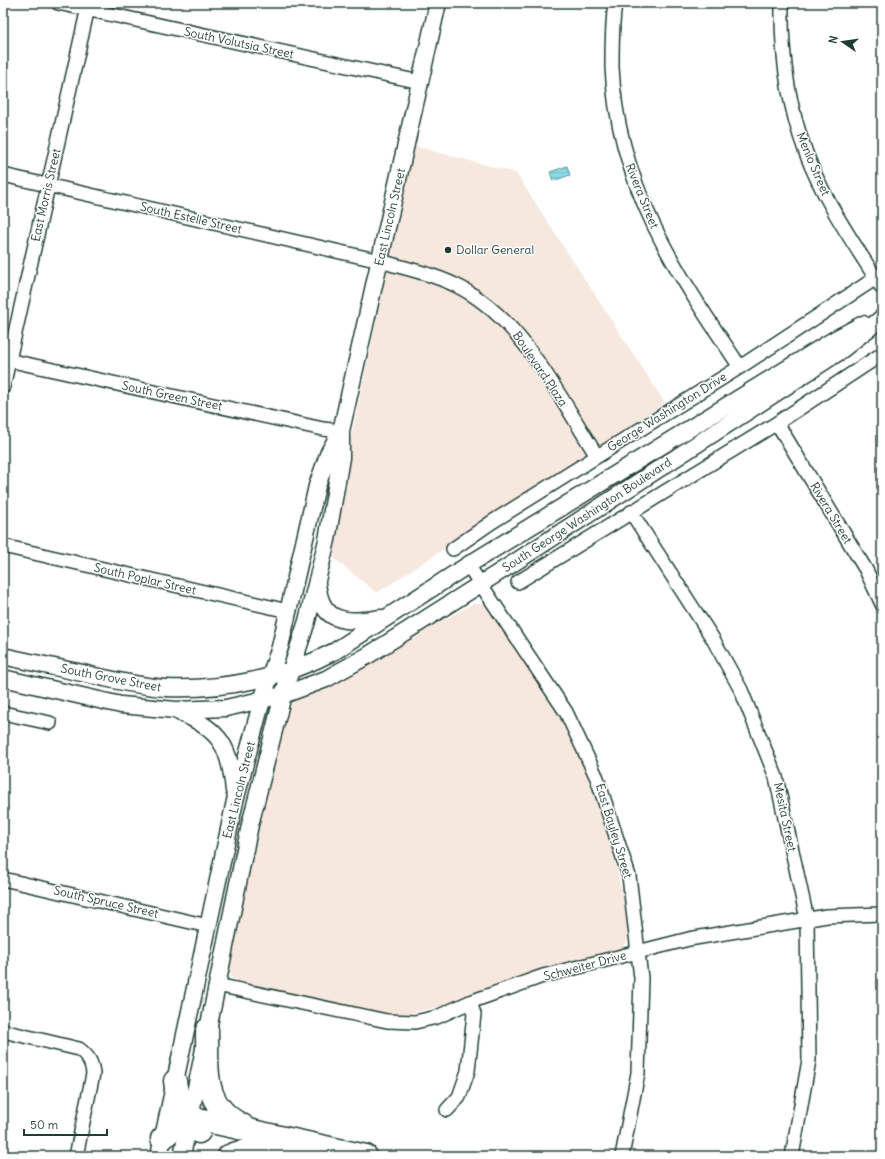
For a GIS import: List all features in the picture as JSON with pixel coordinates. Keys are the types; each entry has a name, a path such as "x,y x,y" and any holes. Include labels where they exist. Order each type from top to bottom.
{"highway":[{"path":"207,1030 209,1084 214,1100 221,1111 232,1120 258,1132"},
{"path":"175,1081 179,1107 196,1131 310,1156"},
{"path":"161,1147 174,1128 198,1119 209,1120 366,1156"},
{"path":"229,1156 237,1152 255,1150 285,1151"}],"street":[{"name":"South Volutsia Street","path":"58,3 88,6 420,82"},
{"name":"East Lincoln Street","path":"182,1156 250,825 283,695 307,621 327,540 339,475 341,458 341,431 438,3"},
{"name":"Rivera Street","path":"615,3 612,50 614,93 624,149 635,185 647,213 677,271 740,367"},
{"name":"Menlo Street","path":"782,3 784,59 790,96 806,154 826,196 880,280"},
{"name":"East Morris Street","path":"3,387 6,360 48,185 88,6"},
{"name":"South Estelle Street","path":"3,175 380,261"},
{"name":"Boulevard Plaza","path":"380,261 446,282 479,299 498,315 522,339 597,456"},
{"name":"George Washington Drive","path":"453,549 597,456 880,280"},
{"name":"South George Washington Boulevard","path":"291,671 335,651 468,565 835,339 882,314"},
{"name":"South George Washington Boulevard","path":"283,695 326,679 367,656 839,352 882,318"},
{"path":"518,582 777,423 882,354"},
{"name":"South Green Street","path":"6,360 323,430 341,431"},
{"name":"Rivera Street","path":"777,423 866,570 882,604"},
{"name":"East Lincoln Street","path":"161,1147 235,801 262,700 280,647 317,486 329,452 341,431"},
{"name":"Mesita Street","path":"631,512 713,639 741,690 776,776 807,919 809,1060 792,1156"},
{"name":"South Poplar Street","path":"3,546 288,611"},
{"name":"East Bayley Street","path":"468,565 566,712 597,778 629,876 641,978 638,1073 622,1156"},
{"path":"316,583 322,604 329,612 339,619 355,621 388,617"},
{"name":"South Grove Street","path":"3,656 134,684 166,688 219,687 291,671"},
{"name":"South Grove Street","path":"3,678 121,705 176,710 226,708 283,695"},
{"path":"176,710 201,721 225,747 231,760 235,801"},
{"path":"3,713 50,723"},
{"name":"South Spruce Street","path":"3,879 208,926"},
{"name":"Schweiter Drive","path":"217,985 400,1023 415,1022 437,1017 470,1002 543,976 689,939 827,916 882,914"},
{"path":"447,1110 459,1097 468,1070 474,1014 470,1002"},
{"path":"3,1031 79,1049 88,1056 93,1074 76,1156"}],"shaded area":[{"path":"414,146 516,173 665,403 377,593 331,556 347,472 351,438"},
{"path":"472,604 482,604 489,607 556,708 579,755 599,805 611,843 624,901 628,936 626,943 621,948 613,951 546,967 446,1005 407,1014 378,1012 238,981 231,978 229,963 283,723 294,700 304,693 397,646"}],"water":[{"path":"567,166 570,175 553,181 550,172"}],"place":[{"name":"Dollar General","path":"448,250"}]}
